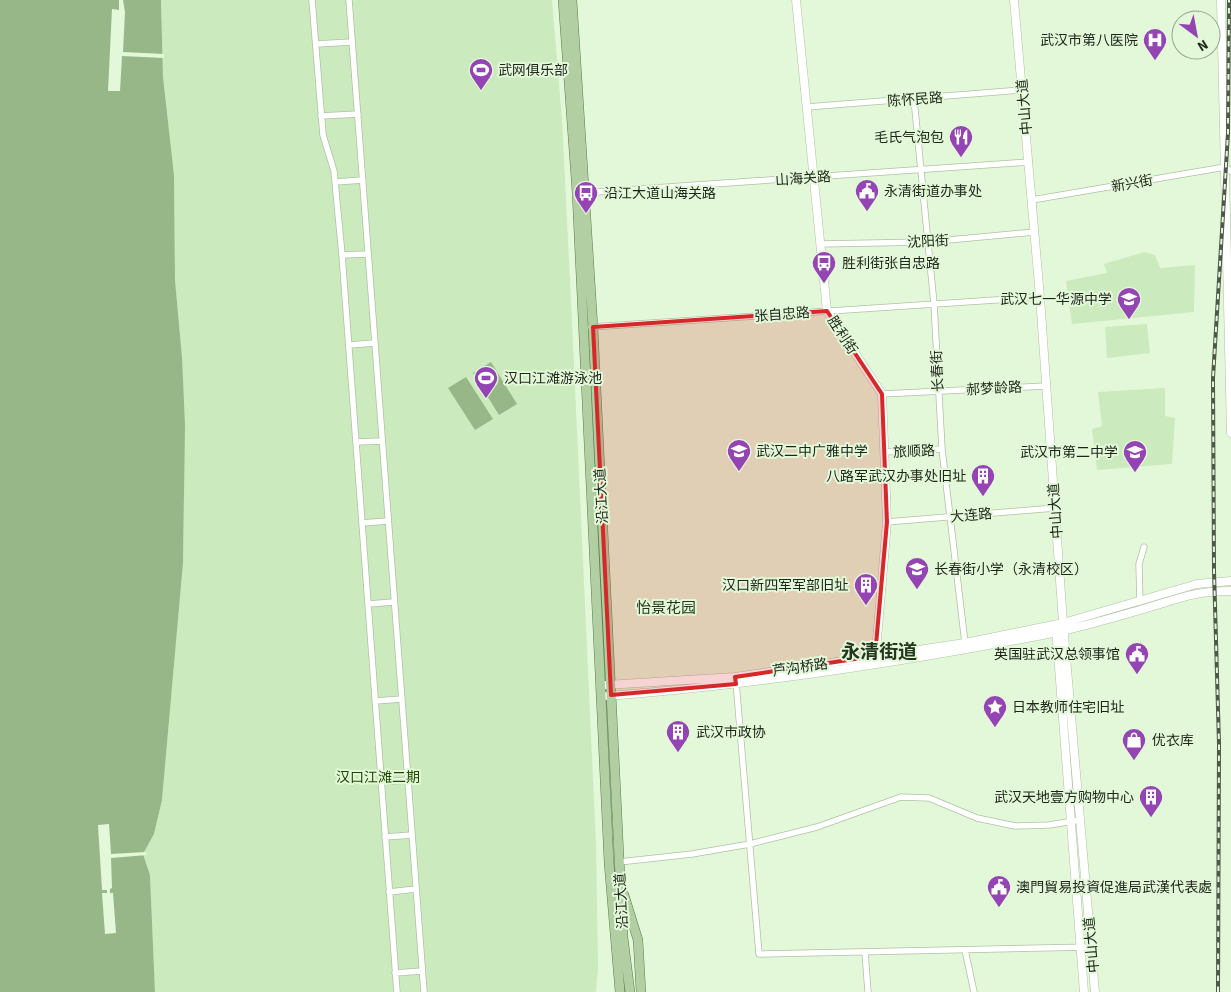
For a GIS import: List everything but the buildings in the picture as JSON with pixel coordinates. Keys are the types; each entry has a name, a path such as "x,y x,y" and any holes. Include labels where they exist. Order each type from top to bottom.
{"main road":[{"name":"沿江大道","path":"563,0 593,327 620,883 624,946 630,992"},
{"name":"沿江大道","path":"572,0 581,193 583,328 600,696 620,992"},
{"name":"胜利街","path":"796,0 827,311 882,394"},
{"name":"中山大道","path":"1014,0 1040,297 1055,508 1061,626 1095,992"},
{"path":"1221,0 1228,169 1231,433"},
{"path":"875,660 887,522 882,394"},
{"name":"芦沟桥路","path":"600,696 736,680 875,660 954,652 1055,633 1061,626 1197,584 1231,581"},
{"name":"芦沟桥路","path":"875,660 1141,610 1189,593 1231,591"},
{"name":"中山大道","path":"1055,633 1084,992"},
{"name":"芦沟桥路","path":"600,686 736,680"},
{"path":"620,883 636,931 641,992"}],"street":[{"path":"312,0 323,135 335,182 342,255 397,992"},
{"path":"349,0 424,992"},
{"path":"316,44 352,42"},
{"name":"陈怀民路","path":"807,107 1022,90"},
{"name":"长春街","path":"914,99 919,170 934,304 942,449 965,643"},
{"path":"321,116 358,114"},
{"name":"山海关路","path":"581,193 1029,162"},
{"name":"新兴街","path":"1032,200 1228,169"},
{"path":"335,182 363,180"},
{"name":"沈阳街","path":"820,244 927,242 1035,232"},
{"path":"342,255 368,254"},
{"name":"张自忠路","path":"583,328 1040,297"},
{"path":"349,345 375,343"},
{"name":"郝梦龄路","path":"882,394 1046,386"},
{"path":"356,442 382,440"},
{"name":"旅顺路","path":"885,452 942,449"},
{"name":"大连路","path":"887,522 1055,508"},
{"path":"362,522 388,521"},
{"path":"1140,602 1139,564 1144,547"},
{"path":"368,604 394,602"},
{"path":"736,680 759,954 1091,947"},
{"path":"375,701 402,699"},
{"path":"382,782 408,780"},
{"path":"619,862 692,854 750,844 817,827 901,797 929,798 977,818 1015,826 1080,820"},
{"path":"385,837 412,835"},
{"path":"389,892 416,889"},
{"path":"965,950 974,992"},
{"path":"865,952 868,992"},
{"path":"395,973 422,971"}],"highlighted area":[{"path":"827,311 882,394 887,522 875,656 735,677 736,684 611,695 593,327"}],"green space":[{"name":"汉口江滩二期","path":"161,0 552,0 562,120 596,844 598,966 596,992 155,992 150,875 143,854 154,834 162,800 183,563 184,496 182,357 175,280 174,175 163,77"},
{"path":"1144,252 1155,255 1160,268 1195,265 1194,312 1072,324 1066,281 1107,273 1104,264"},
{"path":"1147,324 1150,353 1107,358 1105,327"},
{"path":"1165,388 1165,416 1175,418 1172,464 1097,470 1092,429 1102,426 1098,392"}],"shaded area":[{"path":"0,0 161,0 163,77 174,175 175,280 182,357 185,426 183,563 162,800 154,834 143,854 150,875 155,992 0,992"},
{"path":"491,362 517,404 499,415 473,373"},
{"path":"466,377 493,419 475,430 448,388"}],"pier":[{"path":"119,0 123,0 125,12 123,52 164,54 164,58 122,56 120,91 108,91 112,9 119,10"},
{"path":"109,824 111,854 146,852 147,855 111,858 112,888 110,893 113,893 116,933 105,934 102,893 107,893 107,890 102,890 98,825"}],"railway":[{"path":"1218,992 1219,744 1214,571 1213,378 1228,133 1229,0"}],"place":[{"name":"武汉市第八医院","path":"1155,61"},
{"name":"武网俱乐部","path":"481,91"},
{"name":"毛氏气泡包","path":"961,158"},
{"name":"永清街道办事处","path":"867,212"},
{"name":"沿江大道山海关路","path":"586,214"},
{"name":"胜利街张自忠路","path":"824,284"},
{"name":"武汉七一华源中学","path":"1129,320"},
{"name":"汉口江滩游泳池","path":"486,399"},
{"name":"武汉二中广雅中学","path":"739,472"},
{"name":"武汉市第二中学","path":"1135,473"},
{"name":"八路军武汉办事处旧址","path":"983,497"},
{"name":"长春街小学（永清校区）","path":"917,590"},
{"name":"汉口新四军军部旧址","path":"866,606"},
{"name":"英国驻武汉总领事馆","path":"1137,675"},
{"name":"日本教师住宅旧址","path":"995,728"},
{"name":"武汉市政协","path":"678,753"},
{"name":"优衣库","path":"1134,761"},
{"name":"武汉天地壹方购物中心","path":"1151,818"},
{"name":"澳門貿易投資促進局武漢代表處","path":"999,908"}],"district":[{"name":"怡景花园","path":"666,608"},
{"name":"永清街道","path":"879,651"}]}
